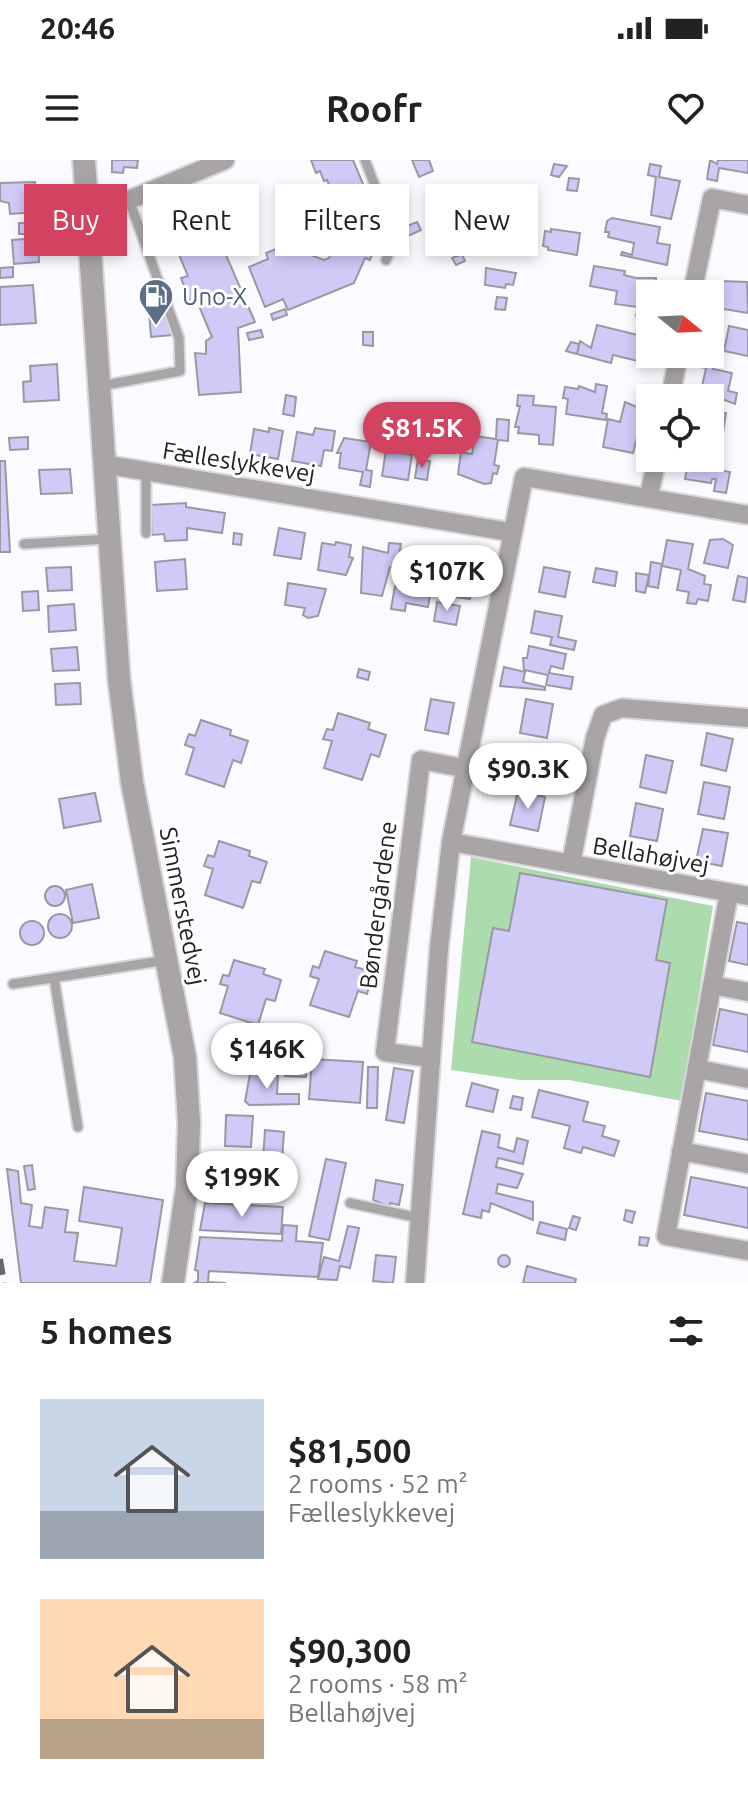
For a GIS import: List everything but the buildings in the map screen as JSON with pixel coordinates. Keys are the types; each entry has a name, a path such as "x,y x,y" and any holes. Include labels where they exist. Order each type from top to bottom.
{"street":[{"name":"Simmerstedvej","path":"84,160 84,184"},
{"path":"129,200 225,160"},
{"path":"695,280 712,198 748,205"},
{"name":"Simmerstedvej","path":"88,256 119,679 132,782 185,1057 189,1123 187,1187 173,1283"},
{"name":"Fælleslykkevej","path":"103,464 510,532"},
{"path":"649,496 654,472"},
{"path":"415,1283 451,842 510,532 524,477 748,515"},
{"path":"571,864 595,738 603,715 622,708 748,718"},
{"name":"Bøndergårdene","path":"431,1058 385,1052 400,908 421,760 463,768"},
{"name":"Bellahøjvej","path":"451,842 739,895"},
{"path":"739,895 712,985 666,1236 748,1251"},
{"path":"712,985 748,992"},
{"path":"697,1069 748,1079"},
{"path":"681,1151 748,1164"}],"lane":[{"path":"365,160 395,238 386,260"},
{"path":"97,387 180,371 179,338 129,200"},
{"path":"146,471 146,533"},
{"path":"24,544 108,539"},
{"path":"13,984 167,960"},
{"path":"54,978 78,1127"},
{"path":"350,1203 419,1218"}],"green space":[{"path":"471,857 713,906 682,1101 569,1080 520,1080 451,1070"}],"railway":[{"path":"0,1259 4,1283"}],"place":[{"name":"Uno-X","path":"156,327"}]}
